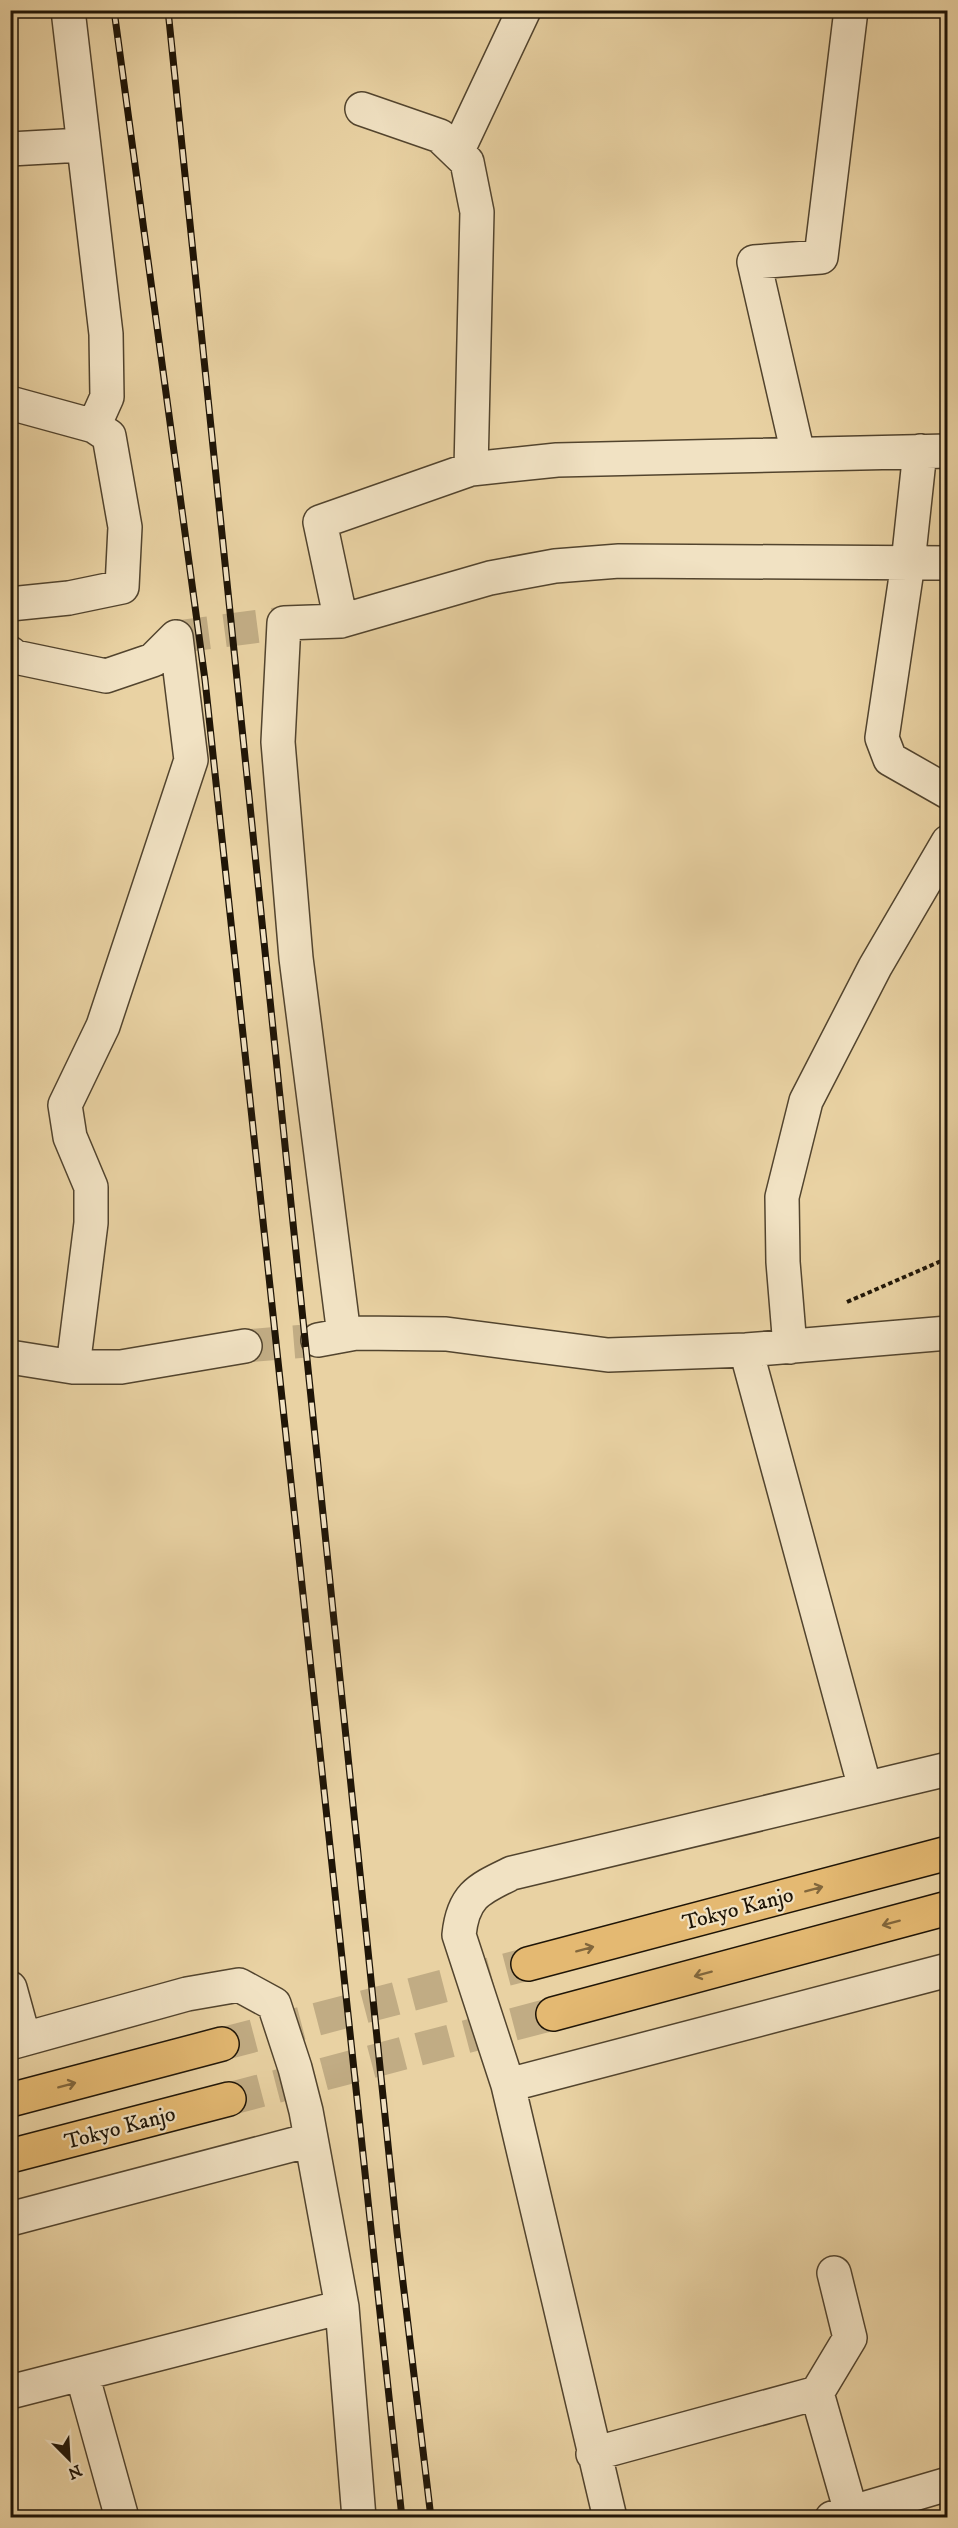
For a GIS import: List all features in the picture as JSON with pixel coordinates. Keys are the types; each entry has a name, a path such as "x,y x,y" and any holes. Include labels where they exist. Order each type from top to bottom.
{"highway":[{"name":"Tokyo Kanjo","path":"528,1964 948,1853"},
{"path":"553,2014 948,1908"},
{"path":"10,2100 222,2044"},
{"name":"Tokyo Kanjo","path":"10,2156 229,2099"}],"street":[{"path":"68,10 82,145 106,334 107,397 94,426"},
{"path":"457,152 524,10"},
{"path":"798,454 754,262 822,257 851,10"},
{"path":"362,109 440,136 467,162 477,212 471,469"},
{"path":"10,149 82,145"},
{"path":"10,403 94,426 109,436 125,527 122,586 69,598 10,604"},
{"path":"341,621 320,522 471,469 557,460 934,451 909,563 882,738 890,759 948,792"},
{"path":"948,563 619,561 555,566 490,578 341,621 284,623 278,742 331,1338 357,1333 446,1334 608,1355 746,1350 948,1333"},
{"path":"12,656 106,676 153,660 176,637 191,760 103,1026 65,1105 70,1137 91,1187 91,1222 73,1367"},
{"path":"790,1347 783,1262 782,1197 806,1101 875,967 948,842"},
{"path":"10,1357 73,1367 121,1366 245,1346"},
{"path":"746,1350 865,1788"},
{"path":"610,2517 593,2454 508,2085 459,1935 462,1913 480,1888 512,1873 948,1768"},
{"path":"508,2085 948,1970"},
{"path":"10,1988 17,2041 187,1994 239,1984 274,2004 306,2111 342,2307 359,2517"},
{"path":"10,2219 310,2140"},
{"path":"834,2273 850,2338 817,2393 841,2515 948,2484"},
{"path":"10,2392 342,2307"},
{"path":"82,2374 122,2517"},
{"path":"593,2454 817,2393"}],"path":[{"path":"840,1305 948,1258"}],"tunnel":[{"path":"176,637 284,623"},
{"path":"245,1346 318,1340"},
{"path":"222,2044 528,1964"},
{"path":"229,2099 553,2014"}],"railway":[{"path":"114,10 205,680 402,2518"},
{"path":"168,10 397,2232 431,2518"}]}
